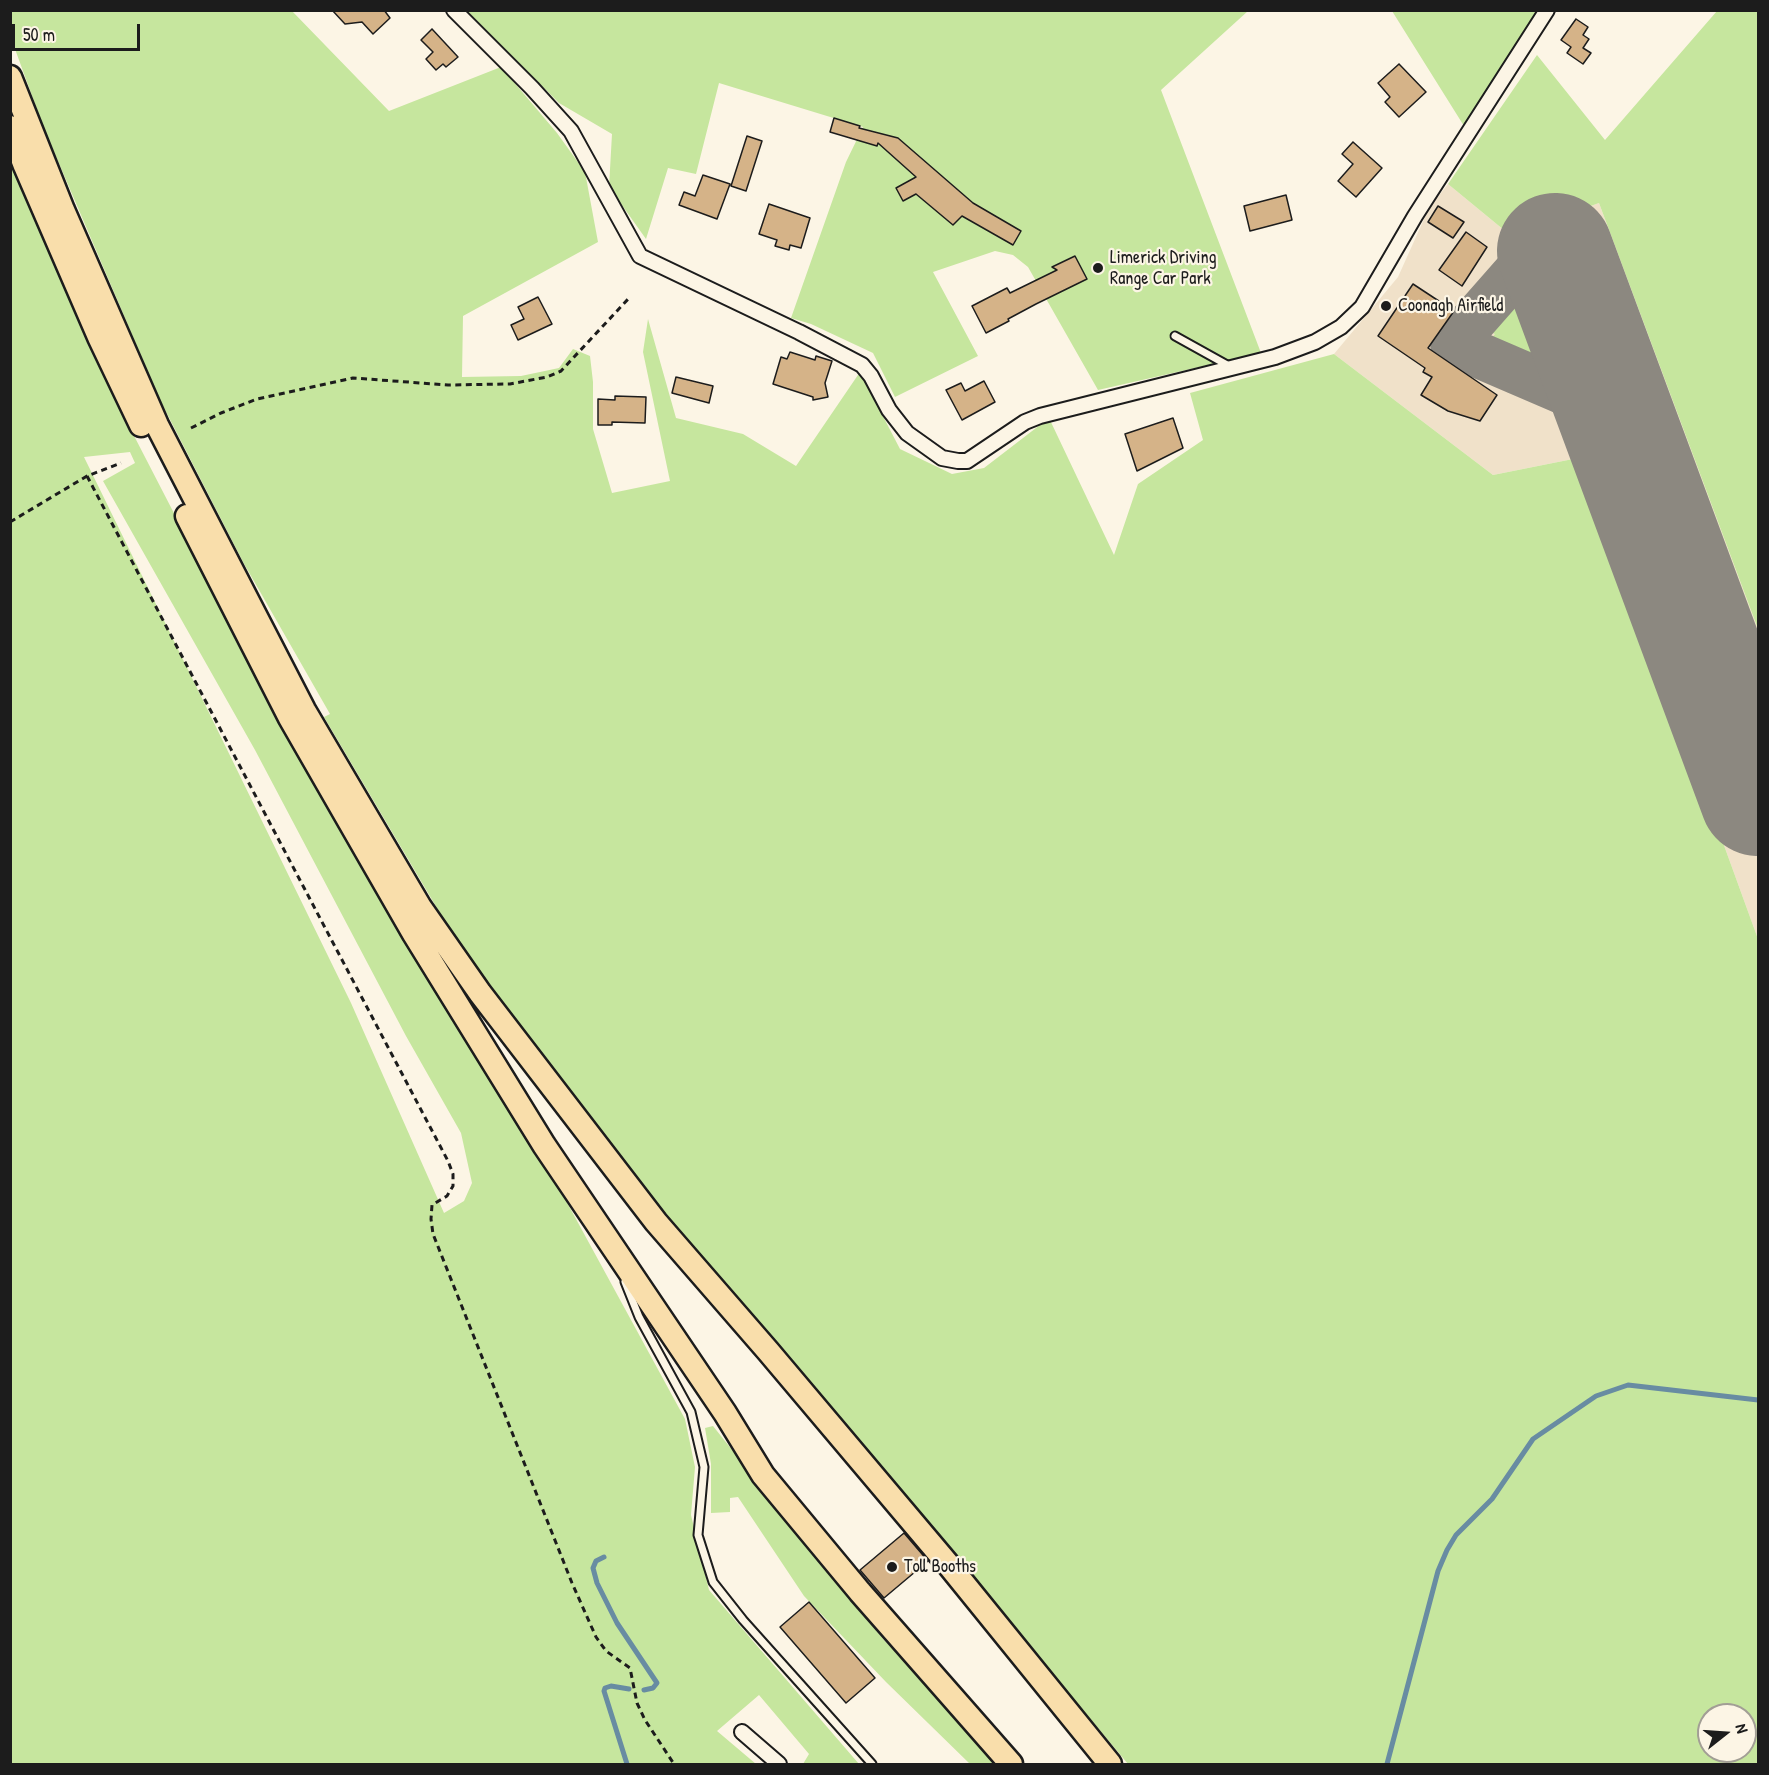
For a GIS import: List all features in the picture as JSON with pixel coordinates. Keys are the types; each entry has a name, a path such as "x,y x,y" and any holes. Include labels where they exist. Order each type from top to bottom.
{"highway":[{"path":"10,77 63,210 157,425 304,710 420,907 480,993 656,1222 947,1563 1110,1764"},
{"path":"10,127 104,348 150,443 290,718 414,934 544,1144 725,1413 763,1475 860,1592 1011,1764"}],"street":[{"path":"454,10 532,88 571,131 640,256 799,332 862,365 871,376 888,410 907,433 942,458 967,461 1025,422 1040,416 1275,357 1315,342 1341,327 1362,307 1415,216 1547,10"},
{"path":"742,1732 779,1764"}],"lane":[{"path":"1175,336 1233,369"},
{"path":"602,1230 639,1317 691,1412 704,1467 698,1534 713,1582 743,1620 872,1764"}],"path":[{"path":"191,428 257,399 353,378 448,385 510,384 547,377 561,371 630,297"},
{"path":"10,522 87,476 121,463"},
{"path":"87,476 448,1161 452,1170 453,1183 447,1196 432,1205 433,1234 572,1583 596,1637 606,1651 630,1668 637,1703 674,1764"}],"shaded area":[{"path":"1448,184 1510,235 1599,203 1758,629 1758,939 1583,457 1493,475 1334,354 1398,277 1429,208"}],"green space":[{"path":"1538,10 1539,12 1464,126 1392,11"},
{"path":"11,11 292,11 389,111 501,67 557,133 585,172 598,242 463,316 462,377 521,376 559,368 573,349 590,356 593,382 593,429 612,493 670,481 643,352 648,319 676,418 743,434 796,466 860,372 900,449 952,474 984,468 1049,418 1114,555 1138,484 1203,440 1190,393 1334,354 1493,475 1583,457 1758,939 1758,1764 1128,1764 670,1224 489,996 324,717 330,714 243,562 160,400 43,126 11,38"},
{"path":"467,11 1248,11 1161,90 1261,353 1098,390 1028,267 1013,255 995,251 933,272 978,356 895,397 873,353 811,324 791,318 846,162 863,127 719,83 696,174 668,168 646,239 609,187 612,134 559,103"},
{"path":"1717,11 1758,11 1758,629 1599,203 1510,235 1448,184 1537,55 1605,140"},
{"path":"11,159 130,428 274,707 340,829 558,1186 685,1419 695,1467 691,1515 709,1590 859,1764 803,1764 809,1754 759,1695 717,1731 756,1764 11,1764","holes":["130,452 135,463 103,481 255,750 406,1036 461,1133 472,1183 464,1201 444,1213 351,1003 84,457"]},
{"path":"1533,266 1550,272 1595,391 1593,395 1586,395 1484,349 1495,334 1477,326 1526,269"},
{"path":"713,1426 883,1639 1001,1764 970,1764 886,1682 804,1596 738,1497 730,1498 730,1512 711,1513 711,1464 705,1428"}],"building":[{"path":"332,10 384,10 390,18 373,34 362,22 345,24"},
{"path":"1576,19 1588,27 1583,35 1589,39 1583,48 1591,53 1583,64 1567,53 1571,47 1561,40"},
{"path":"432,29 458,57 446,67 443,64 436,70 426,59 433,52 421,40"},
{"path":"1399,64 1426,92 1399,117 1385,102 1390,97 1378,83"},
{"path":"834,118 860,126 859,128 898,138 973,203 1021,231 1013,245 962,216 953,225 916,194 903,201 896,188 916,177 878,143 877,146 830,132"},
{"path":"747,136 762,141 746,191 731,186"},
{"path":"1353,142 1382,168 1356,197 1338,181 1353,164 1342,154"},
{"path":"703,175 730,184 717,219 679,205 684,192 695,196"},
{"path":"1286,195 1292,220 1250,231 1244,206"},
{"path":"769,204 810,218 801,248 790,245 789,250 775,246 777,240 759,234"},
{"path":"1438,206 1464,222 1453,238 1428,222"},
{"path":"1466,232 1487,247 1462,286 1439,270"},
{"path":"1075,256 1087,279 1036,304 986,333 972,306 1007,288 1010,293 1057,270 1052,267"},
{"path":"1413,284 1454,311 1428,348 1497,395 1480,421 1448,411 1421,395 1432,377 1423,372 1425,368 1378,336"},
{"path":"538,297 552,324 518,340 511,325 524,319 518,307"},
{"path":"790,352 815,360 816,356 832,361 825,383 828,397 813,400 813,397 773,384 781,357 787,359"},
{"path":"676,377 713,386 709,403 672,393"},
{"path":"984,381 995,402 962,420 946,390 961,383 965,391"},
{"path":"615,396 646,397 645,423 612,422 612,425 598,425 598,399 615,400"},
{"path":"1173,418 1183,448 1137,471 1125,434"},
{"path":"904,1533 928,1561 884,1598 860,1570"},
{"path":"809,1602 875,1678 846,1703 780,1627"}],"waterway":[{"path":"1387,1764 1438,1571 1447,1550 1456,1535 1492,1499 1533,1439 1596,1396 1628,1385 1758,1400"},
{"path":"604,1557 596,1561 593,1568 597,1583 617,1623 657,1683 653,1688 644,1690"},
{"path":"627,1764 604,1691 605,1688 611,1686 629,1689"}],"taxiway":[{"path":"1555,251 1526,261 1453,344 1616,414"}],"runway":[{"path":"1555,251 1758,798"}],"place":[{"name":"Limerick Driving Range Car Park","path":"1098,268"},
{"name":"Coonagh Airfield","path":"1386,306"},
{"name":"Toll Booths","path":"892,1567"}]}
